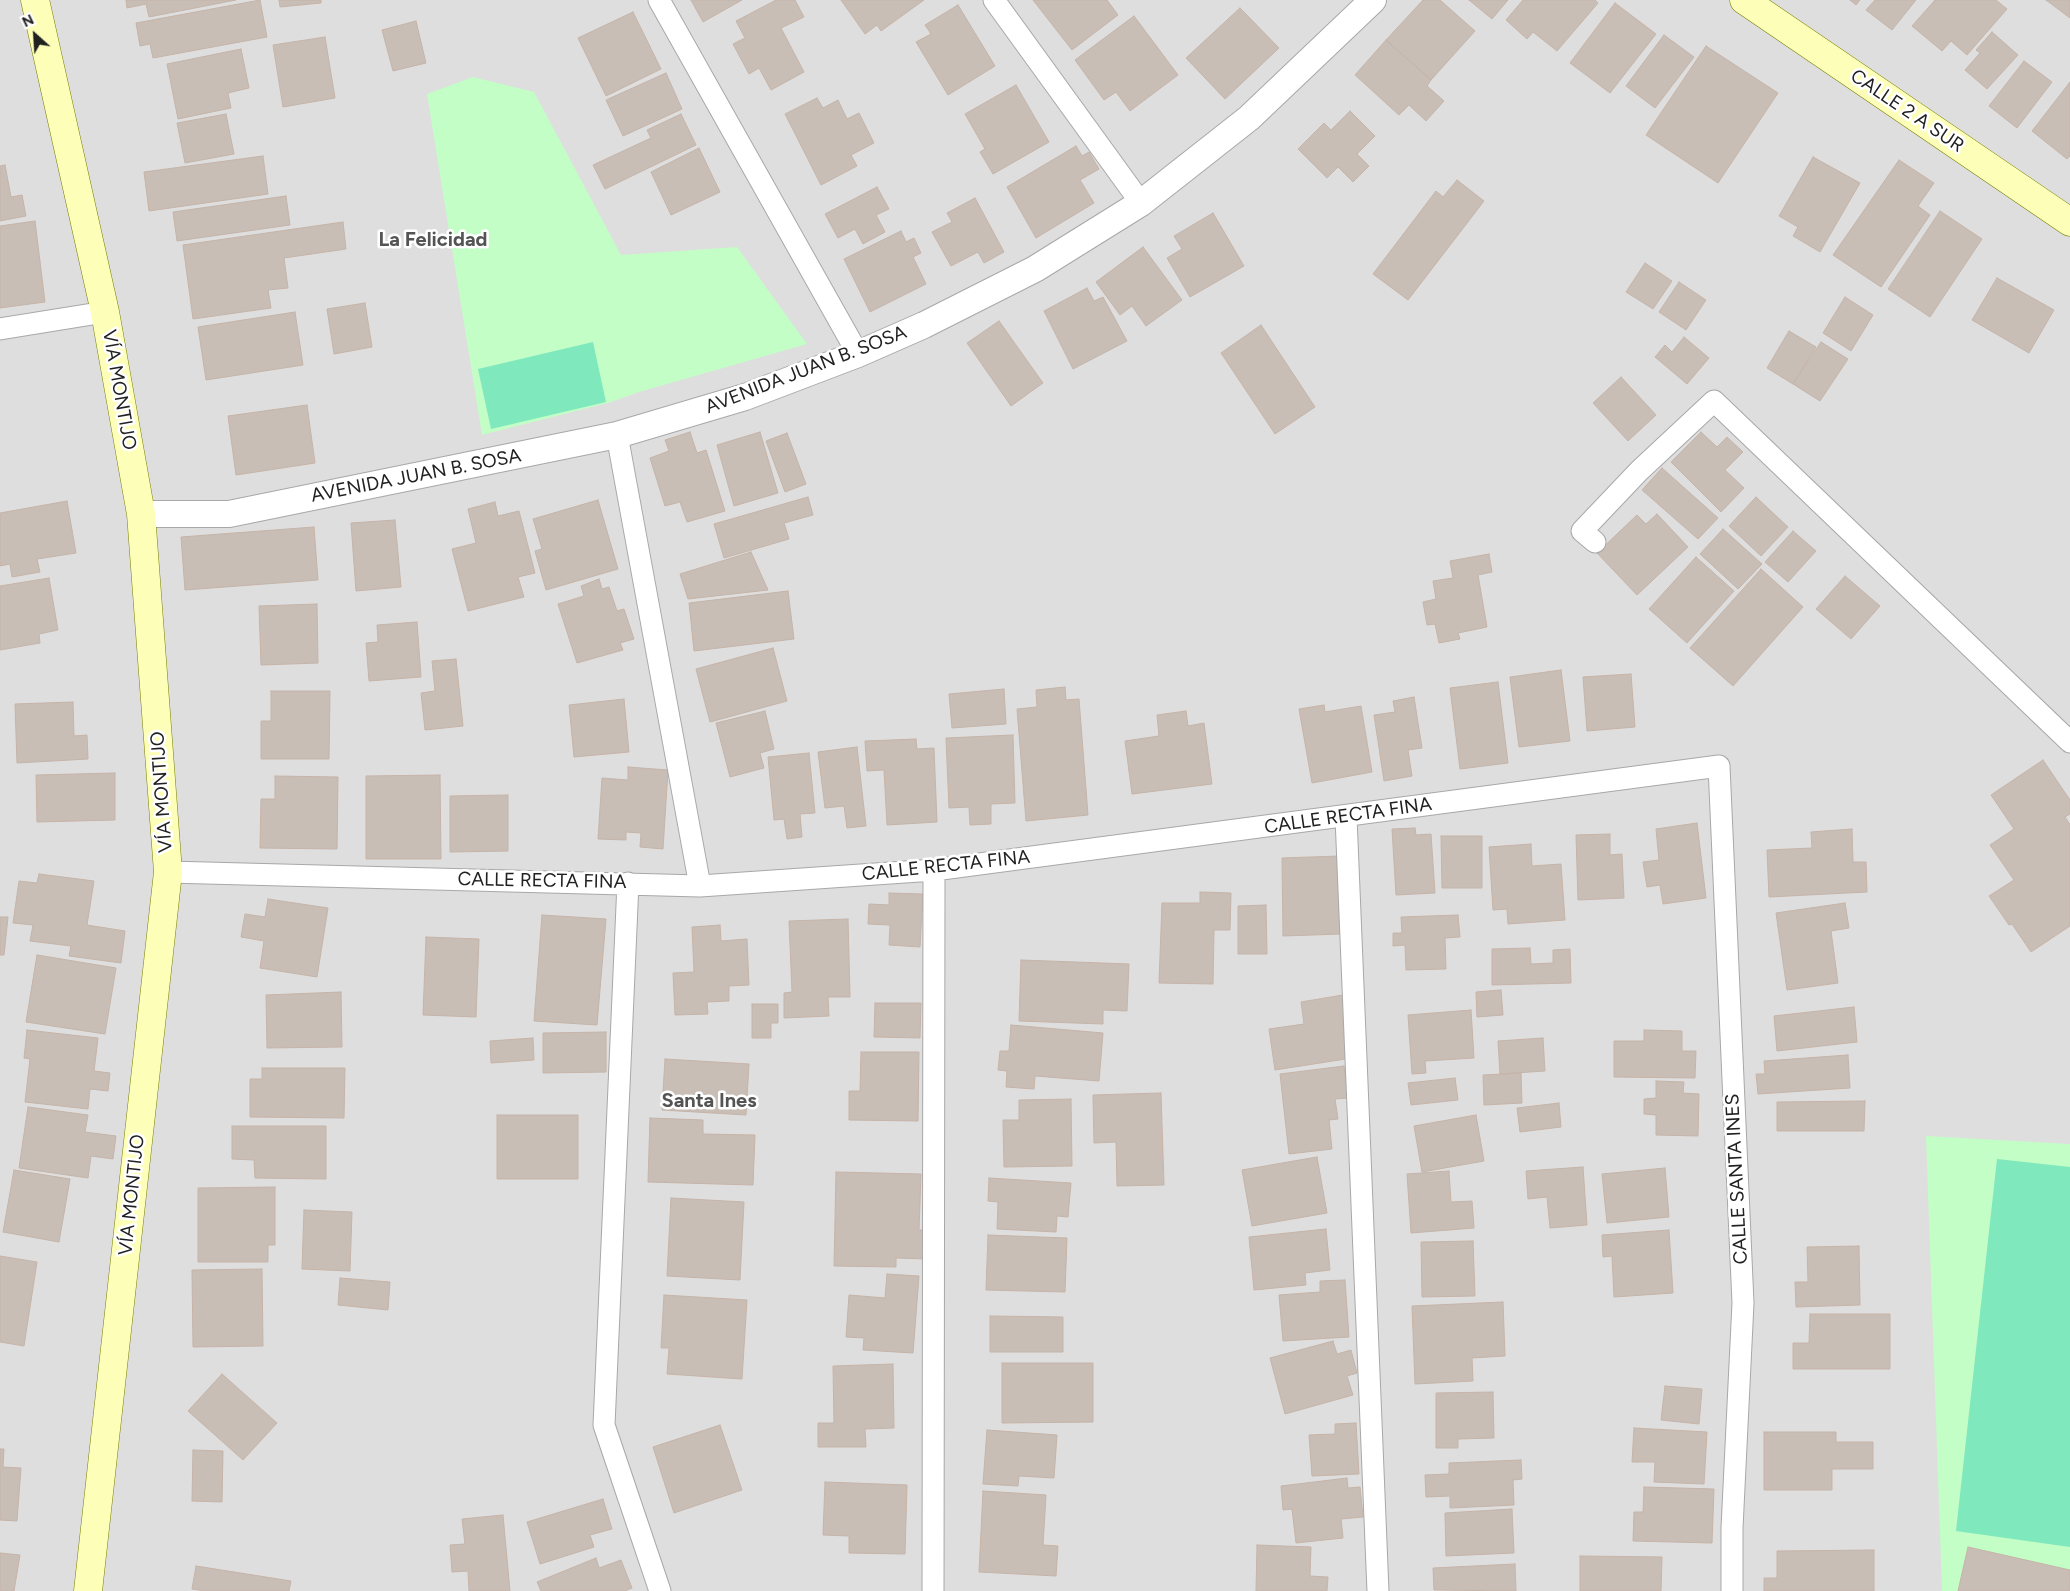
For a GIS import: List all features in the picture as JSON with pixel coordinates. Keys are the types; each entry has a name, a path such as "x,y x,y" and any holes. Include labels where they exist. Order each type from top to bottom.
{"main road":[{"name":"VÍA MONTIJO","path":"35,0 105,312 141,514 168,872 88,1591"},
{"name":"CALLE 2 A SUR","path":"1744,0 2070,222"}],"street":[{"path":"659,0 858,354"},
{"path":"994,0 1141,203"},
{"name":"AVENIDA JUAN B. SOSA","path":"141,514 229,514 617,435 745,397 858,354 924,326 1035,269 1141,203 1249,118 1373,0"},
{"path":"0,328 105,312"},
{"path":"1594,542 1582,531 1639,471 1714,400 2070,742"},
{"path":"617,435 700,886"},
{"name":"CALLE RECTA FINA","path":"168,872 700,886 934,870 1346,817 1719,766"},
{"name":"CALLE SANTA INES","path":"1719,766 1742,1303 1732,1528 1732,1591"},
{"path":"1346,817 1378,1591"},
{"path":"933,1591 934,870"},
{"path":"628,883 604,1425 660,1591"}],"shaded area":[{"path":"0,0 2070,0 2070,1591 0,1591"}],"green space":[{"path":"473,77 534,92 621,255 737,247 807,344 639,392 611,402 482,435 427,94"},
{"path":"593,342 606,402 491,429 478,369"},
{"path":"1926,1136 2070,1144 2070,1591 1942,1591"},
{"path":"1997,1159 2070,1167 2070,1547 1956,1531"}],"building":[{"path":"126,0 236,0 149,17 146,4 127,8"},
{"path":"260,0 267,37 153,58 150,44 140,46 136,23"},
{"path":"279,0 321,0 321,3 280,7"},
{"path":"691,0 742,0 703,22"},
{"path":"776,0 795,0 804,17 781,28 804,72 771,90 759,68 749,74 733,44 745,38 736,21"},
{"path":"841,0 924,0 881,31 877,25 865,34"},
{"path":"1033,0 1107,0 1118,15 1072,50"},
{"path":"1423,0 1440,0 1475,31 1431,80 1386,40"},
{"path":"1469,0 1508,0 1492,19"},
{"path":"1523,0 1595,0 1598,3 1557,51 1533,32 1527,39 1506,20"},
{"path":"1850,0 1860,0 1856,5"},
{"path":"1875,0 1916,0 1892,30 1866,10"},
{"path":"1935,0 1996,0 2007,9 1967,55 1951,41 1942,51 1912,26"},
{"path":"2046,0 2070,0 2070,18"},
{"path":"1615,3 1656,34 1610,93 1570,63"},
{"path":"958,5 995,66 948,95 916,42 931,34 925,25"},
{"path":"1240,8 1279,48 1225,99 1186,58"},
{"path":"633,12 661,69 606,96 578,38"},
{"path":"1134,16 1178,75 1130,111 1116,92 1104,100 1075,60"},
{"path":"416,21 426,63 393,71 382,30"},
{"path":"1992,32 2018,55 1987,89 1965,70 1980,53 1976,50"},
{"path":"1664,35 1694,57 1655,108 1626,86"},
{"path":"325,37 335,98 283,107 273,45"},
{"path":"1386,40 1431,80 1427,86 1444,101 1426,121 1409,105 1399,115 1355,75"},
{"path":"1706,46 1778,93 1718,183 1646,135"},
{"path":"241,49 249,88 228,93 231,108 178,119 167,64"},
{"path":"2024,61 2052,82 2017,128 1989,106"},
{"path":"666,73 682,109 623,136 606,100"},
{"path":"2070,82 2070,156 2067,159 2032,131"},
{"path":"1016,85 1049,142 993,174 980,152 985,149 965,114"},
{"path":"817,98 823,108 838,100 847,119 859,113 874,143 851,155 857,166 821,185 785,114"},
{"path":"1350,111 1375,136 1357,154 1369,166 1353,182 1338,167 1327,178 1298,149 1324,123 1331,130"},
{"path":"226,114 234,154 185,163 177,123"},
{"path":"681,114 696,145 605,189 593,165 651,138 647,130"},
{"path":"1076,146 1082,156 1089,152 1099,169 1080,180 1094,203 1036,238 1007,187"},
{"path":"699,148 720,192 671,215 651,172"},
{"path":"263,156 268,194 149,211 144,172"},
{"path":"1813,157 1860,183 1820,252 1793,236 1798,227 1779,216"},
{"path":"1899,160 1934,183 1918,206 1930,215 1881,287 1833,255"},
{"path":"5,165 11,197 22,195 26,216 0,221 0,166"},
{"path":"1457,180 1484,201 1408,300 1373,274 1436,191 1443,197"},
{"path":"877,187 889,209 876,215 885,232 863,244 855,229 838,238 825,214"},
{"path":"286,196 290,225 177,241 173,212"},
{"path":"975,198 1004,252 984,263 978,252 951,266 932,232 952,222 947,213"},
{"path":"1940,211 1982,239 1930,317 1888,289"},
{"path":"1213,213 1244,266 1190,297 1167,258 1182,249 1174,236"},
{"path":"35,221 45,302 0,308 0,226"},
{"path":"343,222 346,249 284,258 288,288 268,290 271,308 193,319 183,245"},
{"path":"901,231 906,242 914,238 921,253 913,257 926,284 870,312 844,259"},
{"path":"1143,247 1182,300 1146,326 1132,306 1120,315 1096,282"},
{"path":"1645,263 1672,281 1653,309 1626,292"},
{"path":"1997,278 2054,310 2029,353 1972,320"},
{"path":"1679,282 1706,300 1686,330 1659,312"},
{"path":"1087,288 1094,301 1103,297 1127,341 1073,369 1044,311"},
{"path":"1845,297 1873,315 1851,351 1823,333"},
{"path":"365,303 372,347 334,354 327,309"},
{"path":"295,312 303,365 206,380 198,327"},
{"path":"999,321 1043,383 1011,406 967,343"},
{"path":"1261,325 1315,407 1275,434 1221,353"},
{"path":"1789,331 1816,347 1793,384 1767,368"},
{"path":"1684,337 1709,358 1687,384 1655,357 1665,345 1672,352"},
{"path":"1821,342 1848,359 1820,401 1793,384"},
{"path":"1621,377 1656,415 1628,441 1593,403"},
{"path":"307,405 315,463 236,475 228,416"},
{"path":"690,432 697,453 706,450 725,511 687,522 680,502 665,506 650,458 669,451 665,440"},
{"path":"760,432 778,493 734,506 717,445"},
{"path":"1701,432 1717,447 1727,437 1743,452 1725,470 1744,488 1721,512 1671,462"},
{"path":"787,433 806,484 785,492 766,441"},
{"path":"1662,468 1718,518 1698,539 1642,490"},
{"path":"808,497 813,515 784,523 789,539 724,558 714,524"},
{"path":"1756,497 1788,527 1761,556 1729,526"},
{"path":"598,500 618,569 546,590 535,551 542,549 533,519"},
{"path":"67,501 76,553 37,559 40,572 12,577 10,564 0,566 0,513"},
{"path":"495,502 498,516 519,511 535,573 518,577 524,597 468,611 452,549 476,543 468,509"},
{"path":"1657,514 1688,547 1637,595 1597,553 1637,515 1646,524"},
{"path":"395,520 401,587 356,591 351,523"},
{"path":"314,527 318,580 185,590 181,537"},
{"path":"1723,529 1762,564 1738,589 1700,554"},
{"path":"1793,531 1816,551 1788,582 1765,562"},
{"path":"751,552 768,590 688,599 680,574"},
{"path":"1489,554 1492,572 1478,575 1487,627 1458,633 1460,639 1439,643 1435,624 1427,625 1423,602 1436,599 1433,581 1453,578 1450,561"},
{"path":"1696,557 1734,591 1687,643 1649,609"},
{"path":"1761,569 1803,607 1733,686 1690,648"},
{"path":"1845,576 1880,606 1851,639 1816,609"},
{"path":"49,578 58,630 39,634 40,643 0,650 0,586"},
{"path":"599,579 602,589 609,587 617,611 624,609 634,639 620,643 623,650 577,663 558,604 584,596 581,586"},
{"path":"788,591 794,639 694,651 689,603"},
{"path":"317,604 318,663 261,665 259,606"},
{"path":"417,622 421,677 369,681 366,643 378,642 377,625"},
{"path":"773,648 787,701 710,722 696,669"},
{"path":"456,659 463,726 425,730 421,693 435,691 432,661"},
{"path":"1561,670 1570,741 1519,747 1510,677"},
{"path":"1631,674 1635,727 1587,731 1583,677"},
{"path":"1498,682 1508,763 1460,769 1450,688"},
{"path":"1065,687 1066,700 1079,699 1088,815 1026,821 1017,709 1037,707 1036,690"},
{"path":"1004,689 1006,724 952,728 949,694"},
{"path":"271,691 330,691 329,759 261,759 261,721 271,721"},
{"path":"1414,697 1422,748 1408,750 1412,776 1384,781 1374,715 1395,712 1393,701"},
{"path":"624,699 629,752 574,757 569,705"},
{"path":"73,702 74,736 87,735 88,759 17,763 15,704"},
{"path":"1324,705 1325,712 1361,706 1372,772 1312,783 1299,709"},
{"path":"765,711 774,749 760,753 764,768 730,777 716,723"},
{"path":"1186,711 1188,726 1204,723 1212,784 1132,794 1125,741 1159,736 1157,715"},
{"path":"1013,735 1015,803 991,804 991,824 970,825 969,807 949,808 946,738"},
{"path":"916,739 917,749 934,748 937,822 887,825 884,770 867,771 865,741"},
{"path":"857,747 866,826 847,828 844,806 825,808 818,752"},
{"path":"809,753 815,813 800,814 802,837 787,839 784,819 774,820 768,757"},
{"path":"2043,760 2070,800 2070,814 2065,817 2070,825 2070,926 2031,952 2012,924 2009,925 1989,896 2014,880 1990,845 2014,829 1991,795"},
{"path":"628,767 668,770 663,849 640,847 641,833 626,832 626,840 598,839 602,778 628,780"},
{"path":"115,773 115,820 37,822 36,775"},
{"path":"440,775 441,859 366,859 366,776"},
{"path":"275,776 338,777 337,849 260,848 261,799 275,799"},
{"path":"508,795 508,851 450,852 450,796"},
{"path":"1697,823 1706,898 1663,904 1660,885 1647,887 1643,862 1659,860 1656,829"},
{"path":"1415,828 1416,835 1431,834 1435,893 1396,895 1392,829"},
{"path":"1852,829 1853,862 1866,862 1867,892 1769,897 1767,850 1812,848 1811,832"},
{"path":"1610,834 1610,855 1622,854 1624,898 1578,900 1576,835"},
{"path":"1441,836 1482,836 1482,888 1442,888"},
{"path":"1531,844 1532,866 1561,864 1565,920 1508,924 1507,909 1493,910 1489,847"},
{"path":"1339,856 1341,934 1283,936 1282,858"},
{"path":"39,874 94,881 87,925 125,931 121,963 69,956 71,946 30,941 33,925 13,923 19,881 37,883"},
{"path":"1200,892 1231,893 1230,930 1214,930 1213,984 1159,983 1162,903 1200,903"},
{"path":"889,893 923,894 920,947 889,945 890,925 868,924 869,904 889,905"},
{"path":"268,899 328,908 317,977 260,968 264,941 241,937 245,914 265,917"},
{"path":"1845,903 1849,928 1831,931 1838,983 1787,990 1776,913"},
{"path":"1266,905 1267,954 1238,954 1238,906"},
{"path":"542,915 606,919 597,1025 534,1021"},
{"path":"1458,915 1460,937 1445,938 1446,969 1406,970 1405,945 1393,946 1393,933 1402,933 1401,917"},
{"path":"0,917 8,917 4,955 0,955"},
{"path":"848,919 850,997 828,997 829,1016 784,1018 784,993 792,992 789,921"},
{"path":"720,925 721,941 747,939 749,985 729,986 729,1001 707,1002 708,1014 675,1015 673,973 694,972 692,927"},
{"path":"426,937 479,939 476,1017 423,1015"},
{"path":"1530,948 1531,964 1553,963 1553,950 1570,949 1571,983 1492,985 1492,949"},
{"path":"37,955 116,968 105,1034 26,1022"},
{"path":"1021,960 1129,964 1127,1011 1103,1010 1103,1024 1019,1021"},
{"path":"1501,990 1503,1015 1477,1017 1476,992"},
{"path":"341,992 342,1047 267,1048 266,995"},
{"path":"1343,995 1352,1058 1275,1070 1269,1029 1304,1024 1301,1002"},
{"path":"875,1003 921,1003 920,1038 874,1037"},
{"path":"752,1004 778,1004 778,1023 771,1023 771,1038 752,1038"},
{"path":"1854,1007 1857,1042 1777,1051 1774,1016"},
{"path":"1471,1010 1474,1058 1425,1061 1426,1073 1412,1074 1408,1015"},
{"path":"1011,1025 1103,1033 1099,1081 1035,1076 1034,1089 1006,1087 1007,1071 998,1070 1000,1051 1009,1051"},
{"path":"27,1030 98,1038 94,1071 110,1073 108,1091 90,1089 88,1109 25,1102 30,1059 24,1058"},
{"path":"1644,1030 1682,1031 1682,1051 1696,1051 1695,1078 1614,1077 1614,1041 1644,1041"},
{"path":"606,1032 606,1072 543,1073 543,1033"},
{"path":"533,1038 534,1060 491,1063 490,1041"},
{"path":"1543,1038 1545,1071 1500,1074 1498,1041"},
{"path":"861,1052 919,1052 918,1121 849,1120 849,1091 860,1091"},
{"path":"1848,1055 1850,1088 1758,1094 1756,1074 1765,1074 1764,1061"},
{"path":"665,1059 749,1064 746,1115 662,1110"},
{"path":"1344,1066 1348,1098 1335,1099 1338,1119 1329,1120 1332,1149 1289,1154 1280,1074"},
{"path":"262,1068 345,1068 344,1118 250,1117 250,1079 262,1079"},
{"path":"1521,1073 1522,1103 1484,1105 1483,1075"},
{"path":"1455,1078 1458,1100 1411,1105 1408,1083"},
{"path":"1656,1081 1684,1082 1683,1093 1699,1094 1698,1136 1656,1135 1656,1115 1644,1114 1644,1099 1656,1098"},
{"path":"1161,1093 1164,1185 1117,1186 1116,1142 1094,1143 1093,1095"},
{"path":"1071,1099 1072,1166 1004,1167 1003,1120 1019,1120 1019,1100"},
{"path":"1865,1101 1864,1131 1777,1131 1777,1102"},
{"path":"1559,1103 1561,1127 1520,1132 1517,1108"},
{"path":"28,1107 88,1115 85,1132 116,1136 113,1159 91,1156 88,1178 19,1168"},
{"path":"497,1115 578,1115 578,1179 497,1179"},
{"path":"1476,1115 1484,1161 1422,1172 1414,1126"},
{"path":"650,1118 703,1120 703,1134 755,1135 753,1185 648,1182"},
{"path":"232,1126 326,1126 326,1179 255,1178 254,1160 232,1159"},
{"path":"1317,1157 1327,1213 1252,1226 1242,1170"},
{"path":"1583,1167 1587,1225 1550,1228 1547,1197 1528,1199 1526,1171"},
{"path":"1665,1168 1669,1217 1607,1223 1602,1174"},
{"path":"14,1170 70,1179 59,1242 3,1232"},
{"path":"1449,1171 1451,1202 1472,1201 1474,1228 1411,1233 1407,1174"},
{"path":"836,1172 921,1174 919,1230 928,1230 927,1259 896,1258 896,1267 834,1266"},
{"path":"989,1178 1071,1183 1068,1217 1057,1216 1056,1232 997,1229 998,1202 988,1201"},
{"path":"275,1187 275,1245 268,1245 268,1262 198,1262 198,1188"},
{"path":"671,1198 744,1202 740,1280 667,1276"},
{"path":"304,1210 352,1212 350,1271 302,1269"},
{"path":"1326,1229 1330,1270 1305,1273 1306,1285 1254,1290 1249,1237"},
{"path":"1669,1230 1673,1293 1614,1297 1612,1256 1603,1257 1602,1235"},
{"path":"988,1235 1067,1238 1065,1292 986,1290"},
{"path":"1473,1241 1475,1296 1422,1297 1421,1242"},
{"path":"1859,1246 1860,1305 1796,1307 1795,1282 1808,1282 1807,1247"},
{"path":"0,1256 37,1262 24,1346 0,1342"},
{"path":"262,1269 263,1346 193,1347 192,1270"},
{"path":"887,1274 919,1276 913,1353 863,1350 864,1338 846,1337 849,1295 885,1298"},
{"path":"340,1278 390,1282 388,1310 338,1305"},
{"path":"1345,1280 1349,1337 1283,1341 1279,1295 1320,1292 1320,1281"},
{"path":"664,1295 747,1300 742,1379 667,1374 669,1348 661,1348"},
{"path":"1503,1302 1505,1356 1472,1358 1473,1381 1415,1384 1412,1306"},
{"path":"1810,1314 1890,1314 1890,1369 1793,1369 1793,1343 1809,1343"},
{"path":"990,1316 1063,1317 1063,1352 990,1352"},
{"path":"1333,1341 1337,1354 1351,1350 1357,1373 1347,1376 1353,1395 1285,1414 1270,1358"},
{"path":"1002,1363 1093,1363 1093,1422 1002,1423"},
{"path":"893,1364 894,1428 865,1429 866,1447 818,1447 818,1423 834,1423 833,1366"},
{"path":"222,1374 277,1423 243,1460 188,1411"},
{"path":"1665,1386 1702,1389 1699,1424 1661,1420"},
{"path":"1493,1392 1494,1438 1458,1439 1458,1448 1436,1448 1436,1393"},
{"path":"1356,1423 1359,1474 1312,1476 1309,1435 1335,1434 1335,1424"},
{"path":"720,1425 742,1490 674,1513 653,1447"},
{"path":"1634,1428 1707,1432 1704,1484 1654,1482 1655,1462 1632,1462"},
{"path":"987,1430 1057,1435 1054,1478 1019,1476 1018,1486 983,1484"},
{"path":"1764,1432 1836,1432 1836,1442 1873,1442 1873,1469 1832,1469 1832,1490 1764,1490"},
{"path":"0,1449 4,1449 3,1467 21,1468 17,1521 0,1520"},
{"path":"193,1450 223,1451 222,1502 192,1501"},
{"path":"1521,1460 1522,1479 1513,1480 1514,1505 1450,1508 1450,1496 1426,1497 1425,1475 1449,1474 1449,1463"},
{"path":"1347,1478 1348,1488 1360,1487 1363,1517 1341,1519 1343,1538 1296,1543 1292,1509 1283,1510 1281,1486"},
{"path":"825,1482 907,1485 905,1554 849,1553 849,1536 823,1535"},
{"path":"1644,1487 1714,1489 1712,1543 1633,1541 1634,1512 1643,1512"},
{"path":"983,1491 1046,1495 1043,1545 1058,1546 1056,1576 979,1572"},
{"path":"603,1499 612,1529 590,1535 594,1547 540,1564 527,1522"},
{"path":"1512,1509 1514,1553 1446,1556 1445,1513"},
{"path":"503,1515 510,1591 469,1591 468,1571 452,1572 450,1545 465,1544 462,1519"},
{"path":"1257,1545 1311,1547 1310,1576 1328,1577 1327,1591 1256,1591"},
{"path":"1968,1547 2070,1570 2070,1591 1958,1591"},
{"path":"1874,1550 1874,1591 1764,1591 1764,1578 1777,1578 1777,1551"},
{"path":"0,1553 20,1555 14,1591 0,1591"},
{"path":"1580,1556 1662,1557 1661,1591 1580,1591"},
{"path":"596,1558 599,1568 621,1560 632,1588 625,1591 541,1591 537,1582"},
{"path":"1515,1564 1516,1591 1434,1590 1433,1568"},
{"path":"196,1566 291,1581 289,1591 205,1591 192,1589"}],"district":[{"name":"La Felicidad","path":"433,240"},
{"name":"Santa Ines","path":"709,1101"}]}
